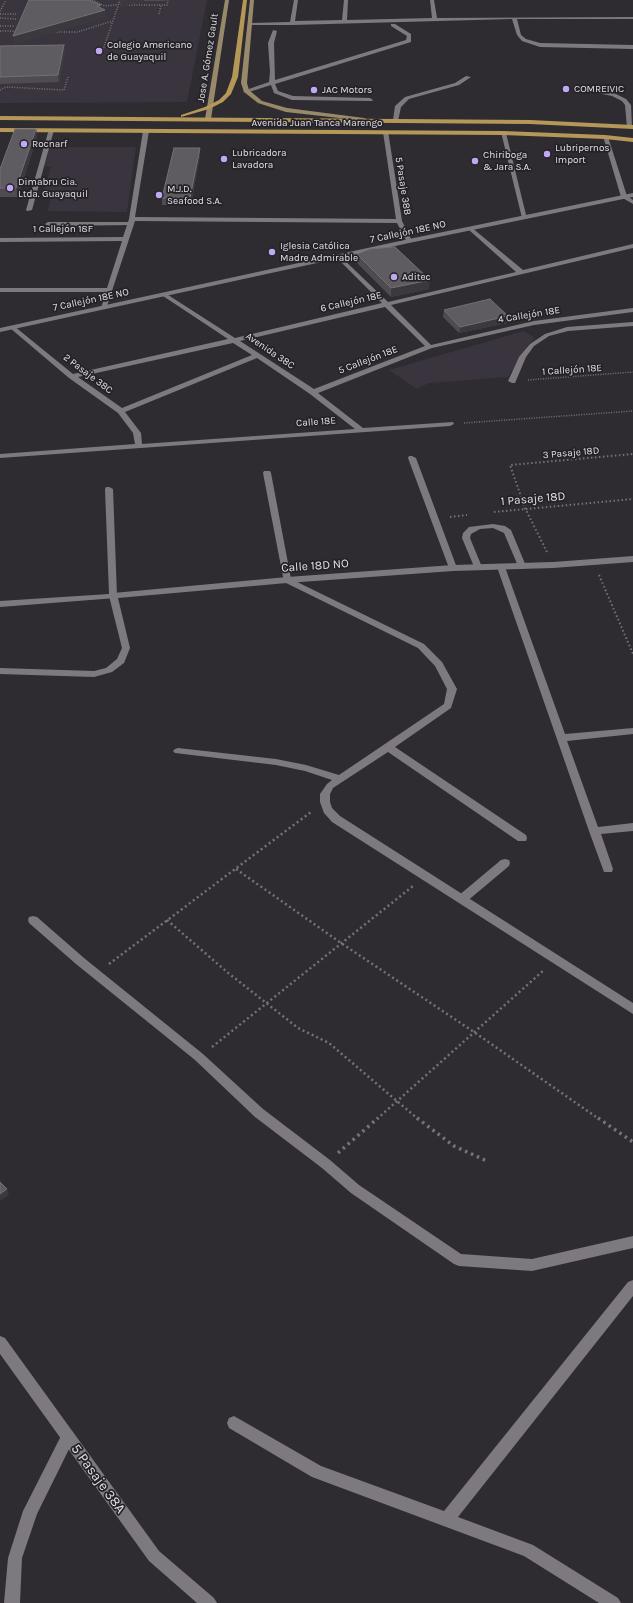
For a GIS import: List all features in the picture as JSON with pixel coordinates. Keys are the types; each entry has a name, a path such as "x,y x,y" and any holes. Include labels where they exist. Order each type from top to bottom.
{"main road":[{"name":"Jose A. Gómez Gault","path":"208,119 227,0"},
{"path":"0,125 112,125 152,122 187,115 207,108 220,101 228,94 235,77 245,0"},
{"path":"252,0 244,83 246,91 260,102 286,110 364,120"},
{"name":"Avenida Juan Tanca Marengo","path":"0,118 396,120 530,122 632,127"},
{"path":"208,119 216,125 229,128 275,132"},
{"name":"Avenida Juan Tanca Marengo","path":"0,130 503,133 605,137 633,140"}],"street":[{"path":"292,24 296,0"},
{"path":"344,22 346,0"},
{"path":"432,0 435,19"},
{"path":"514,18 519,35 524,40 540,45 633,47"},
{"path":"250,24 435,19 633,18"},
{"path":"246,91 409,42 408,35 393,25"},
{"path":"276,31 271,43 273,72 272,82 276,92 292,98 370,100"},
{"path":"396,120 398,106 406,98 458,84 468,77"},
{"path":"595,91 614,95 624,100 628,105 632,127"},
{"path":"29,210 51,130"},
{"path":"104,308 108,290 131,222 146,131"},
{"name":"5 Pasaje 38B","path":"386,132 399,221 409,241"},
{"path":"503,133 525,218"},
{"path":"605,137 624,197 633,202"},
{"name":"7 Callejón 18E NO","path":"0,330 409,241 633,195"},
{"path":"48,224 131,222 399,221"},
{"path":"471,229 522,273"},
{"name":"1 Callejón 18F","path":"0,240 125,239"},
{"name":"6 Callejón 18E","path":"72,376 235,340 633,246"},
{"path":"339,257 430,347"},
{"path":"0,290 108,290"},
{"name":"Avenida 38C","path":"165,295 313,392 360,429"},
{"name":"4 Callejón 18E","path":"430,347 534,323 633,310"},
{"path":"534,323 547,335"},
{"path":"512,381 523,356 532,345 547,335 567,329 633,324"},
{"name":"2 Pasaje 38C","path":"12,327 72,376 121,411 137,433 139,446"},
{"name":"5 Callejón 18E","path":"313,392 430,347"},
{"path":"121,411 257,356"},
{"name":"Calle 18E","path":"0,456 360,429 450,424"},
{"path":"412,458 453,568"},
{"path":"267,472 287,580 421,646 439,664 452,689 448,706 330,786 325,794 325,802 328,810 336,819 633,1009"},
{"path":"0,672 94,674 109,670 121,661 126,648 113,596 109,489"},
{"path":"478,567 466,538 467,533 472,529 479,527 493,526 502,528 508,532 522,566"},
{"name":"Calle 18D NO","path":"0,604 453,568 553,565 633,559"},
{"path":"501,567 608,869"},
{"path":"561,738 633,731"},
{"path":"388,747 522,838"},
{"path":"178,751 276,762 306,768 340,779"},
{"path":"594,830 633,827"},
{"path":"462,900 505,863"},
{"path":"33,920 95,974 199,1057 259,1113 326,1164 355,1189 459,1260 532,1265 633,1242"},
{"path":"447,1519 633,1286"},
{"name":"5 Pasaje 38A","path":"0,1343 154,1556 209,1603"},
{"path":"234,1423 317,1472 528,1550 613,1603"},
{"path":"12,1603 15,1558 30,1511 68,1437"}],"path":[{"path":"0,11 6,0"},
{"path":"92,0 105,6 119,4 167,5 168,0"},
{"path":"103,50 120,0"},
{"path":"159,14 161,5"},
{"path":"0,14 16,14"},
{"path":"0,18 16,19"},
{"path":"54,32 77,32 113,21"},
{"path":"0,26 15,26"},
{"path":"0,31 23,31"},
{"path":"0,90 6,87 64,90 68,77"},
{"name":"1 Callejón 18E","path":"512,381 633,372"},
{"path":"450,424 633,411"},
{"name":"3 Pasaje 18D","path":"525,508 510,465 633,454"},
{"name":"1 Pasaje 18D","path":"487,512 633,499"},
{"path":"525,508 553,565"},
{"path":"435,518 472,514"},
{"path":"594,562 633,654"},
{"path":"95,974 325,802"},
{"path":"236,869 341,943 474,1032 633,1142"},
{"path":"199,1057 425,876"},
{"path":"167,920 227,972 267,1002 298,1028 329,1043 432,1130 454,1146 487,1161"},
{"path":"326,1164 556,959"}],"shaded area":[{"name":"Colegio Americano de Guayaquil","path":"0,0 207,0 187,102 0,103"},
{"path":"47,147 136,147 127,212 48,211 51,195 43,195 51,167 44,166 49,153 46,153"},
{"path":"524,331 535,338 527,346 508,377 429,383 417,389 389,370"}],"building":[{"path":"29,0 89,0 101,5 97,6 105,10 13,36"},
{"path":"64,45 58,75 0,77 0,46"},
{"path":"15,129 36,129 16,188 0,188 0,169"},
{"path":"174,148 200,148 190,198 162,198"},
{"name":"Aditec","path":"395,247 430,280 391,288 357,254 370,249"},
{"path":"490,299 508,316 460,327 444,310"},
{"path":"0,1182 7,1189 0,1194"}],"place":[{"name":"Colegio Americano de Guayaquil","path":"99,51"},
{"name":"COMREIVIC","path":"566,89"},
{"name":"JAC Motors","path":"314,90"},
{"name":"Rocnarf","path":"24,144"},
{"name":"Lubripernos Import","path":"547,154"},
{"name":"Lubricadora Lavadora","path":"224,159"},
{"name":"Chiriboga & Jara S.A.","path":"475,161"},
{"name":"Dimabru Cia. Ltda. Guayaquil","path":"10,188"},
{"name":"M.J.D. Seafood S.A.","path":"159,195"},
{"name":"Iglesia Católica Madre Admirable","path":"272,252"},
{"name":"Aditec","path":"394,277"}]}
